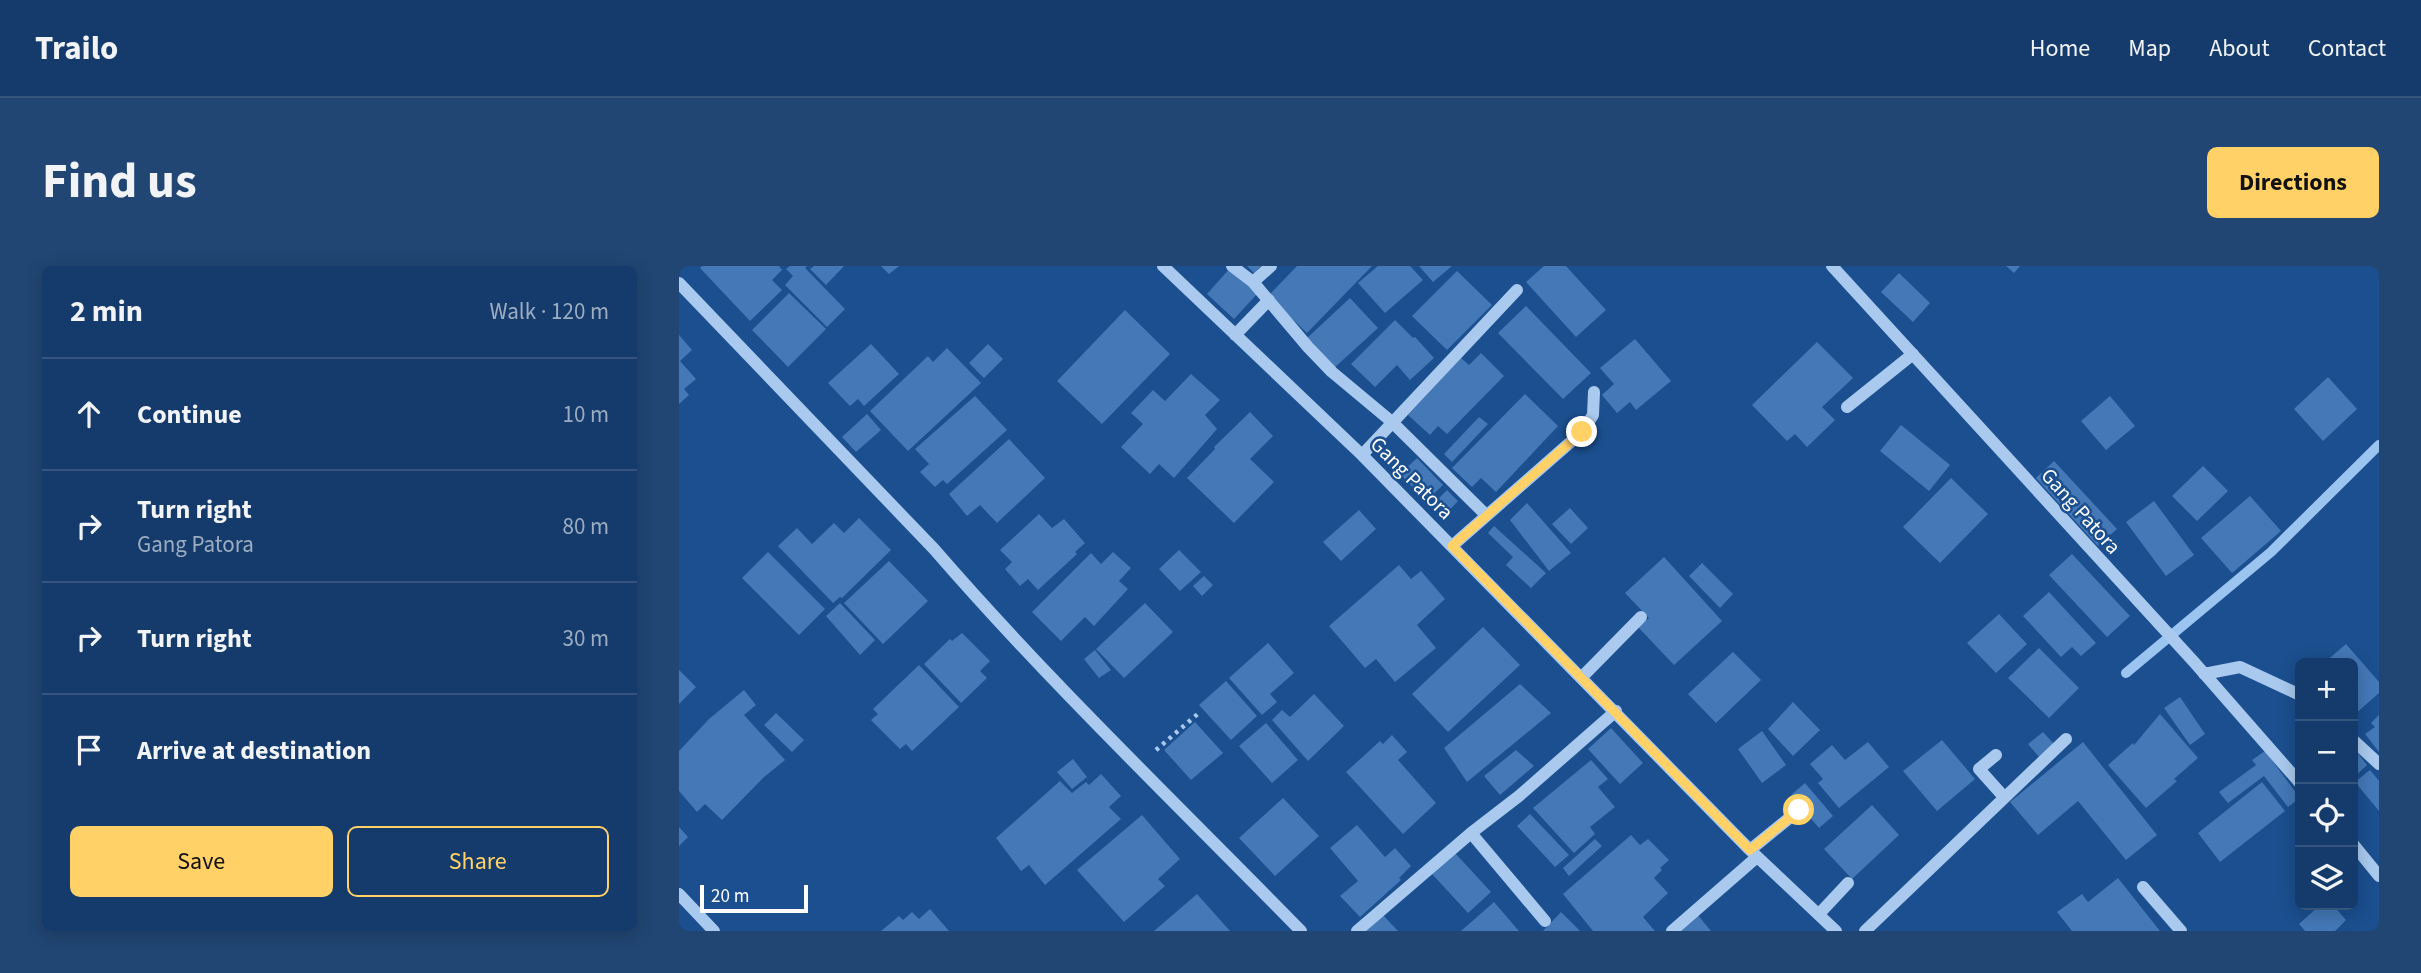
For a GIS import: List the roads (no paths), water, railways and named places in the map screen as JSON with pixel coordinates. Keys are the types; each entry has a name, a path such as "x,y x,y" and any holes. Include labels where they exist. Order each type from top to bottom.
{"street":[{"name":"Gang Patora","path":"1163,266 1177,271 1235,335 1361,455 1753,853 1836,931"},
{"path":"1233,266 1269,300 1332,372 1392,422 1486,515"},
{"path":"1252,282 1271,266"},
{"name":"Gang Patora","path":"1832,266 2295,777"},
{"path":"679,284 1137,766 1301,931"},
{"path":"1361,455 1517,290"},
{"path":"1235,335 1269,300"},
{"path":"1847,407 1913,354"},
{"path":"1452,546 1582,432 1593,415 1594,392"},
{"path":"1582,677 1641,617"},
{"path":"2204,674 2240,667 2295,693"},
{"path":"1357,931 1520,796 1616,712"},
{"path":"1865,931 2066,739"},
{"path":"2358,745 2379,764"},
{"path":"1996,755 1979,769 2004,797"},
{"path":"1672,931 1799,810"},
{"path":"1471,834 1545,921"},
{"path":"2355,847 2379,876"},
{"path":"1818,914 1849,883"},
{"path":"2143,887 2181,931"},
{"path":"679,894 714,931"}],"waterway":[{"path":"2126,673 2271,552 2379,445"}]}
